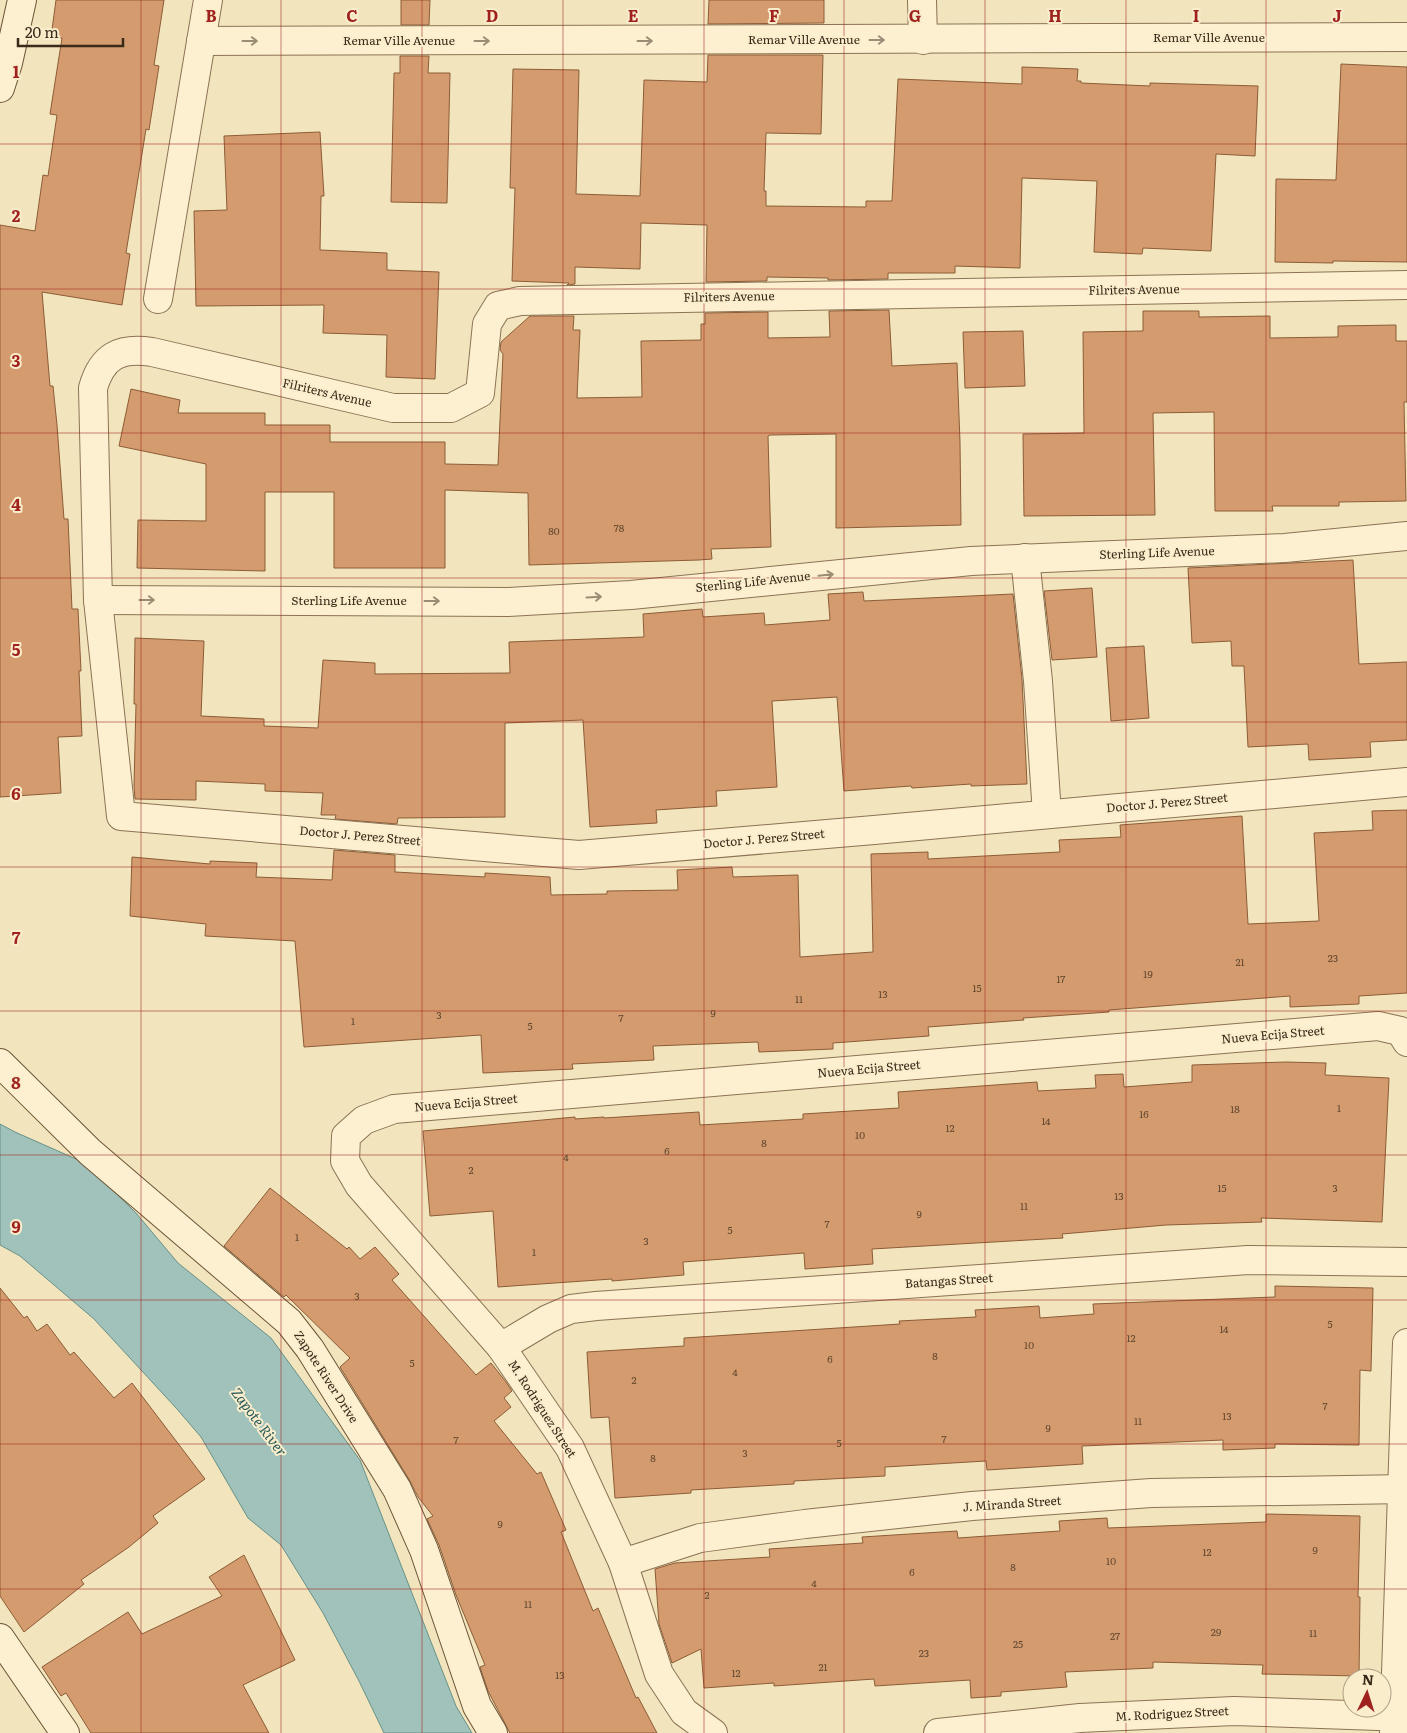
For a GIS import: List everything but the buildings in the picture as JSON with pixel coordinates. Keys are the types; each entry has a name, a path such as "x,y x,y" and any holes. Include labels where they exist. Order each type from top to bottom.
{"street":[{"path":"0,88 8,63 22,0"},
{"path":"158,299 208,0"},
{"path":"922,0 923,40"},
{"name":"Remar Ville Avenue","path":"201,41 1407,37"},
{"name":"Filriters Avenue","path":"98,600 93,388 97,375 104,364 116,354 134,349 393,408 451,408 480,393 487,324 498,306 520,301 1407,285"},
{"name":"Sterling Life Avenue","path":"98,600 508,602 631,594 961,562 1285,548 1407,536"},
{"path":"1025,558 1038,682 1047,814"},
{"name":"Doctor J. Perez Street","path":"98,600 121,816 578,855 1407,782"},
{"name":"Nueva Ecija Street","path":"346,1136 364,1120 394,1109 1378,1026 1404,1036"},
{"name":"Zapote River Drive","path":"0,1063 90,1152 289,1322 310,1349 397,1489 424,1550 477,1706 493,1733"},
{"name":"M. Rodriguez Street","path":"346,1136 344,1161 359,1185 501,1347 570,1448 623,1563 659,1674 684,1712 713,1733"},
{"name":"Batangas Street","path":"501,1347 548,1319 571,1309 596,1306 1248,1260 1407,1262"},
{"path":"1399,1722 1407,1343"},
{"name":"J. Miranda Street","path":"623,1563 700,1538 805,1524 972,1506 1151,1493 1404,1489"},
{"path":"0,1638 65,1733"},
{"name":"M. Rodriguez Street","path":"938,1733 1080,1718 1234,1711 1399,1722"}],"water":[{"name":"Zapote River","path":"0,1124 85,1163 136,1213 178,1263 271,1338 360,1460 456,1706 472,1733 384,1733 323,1613 281,1545 248,1518 201,1437 94,1319 20,1256 0,1245"}]}
